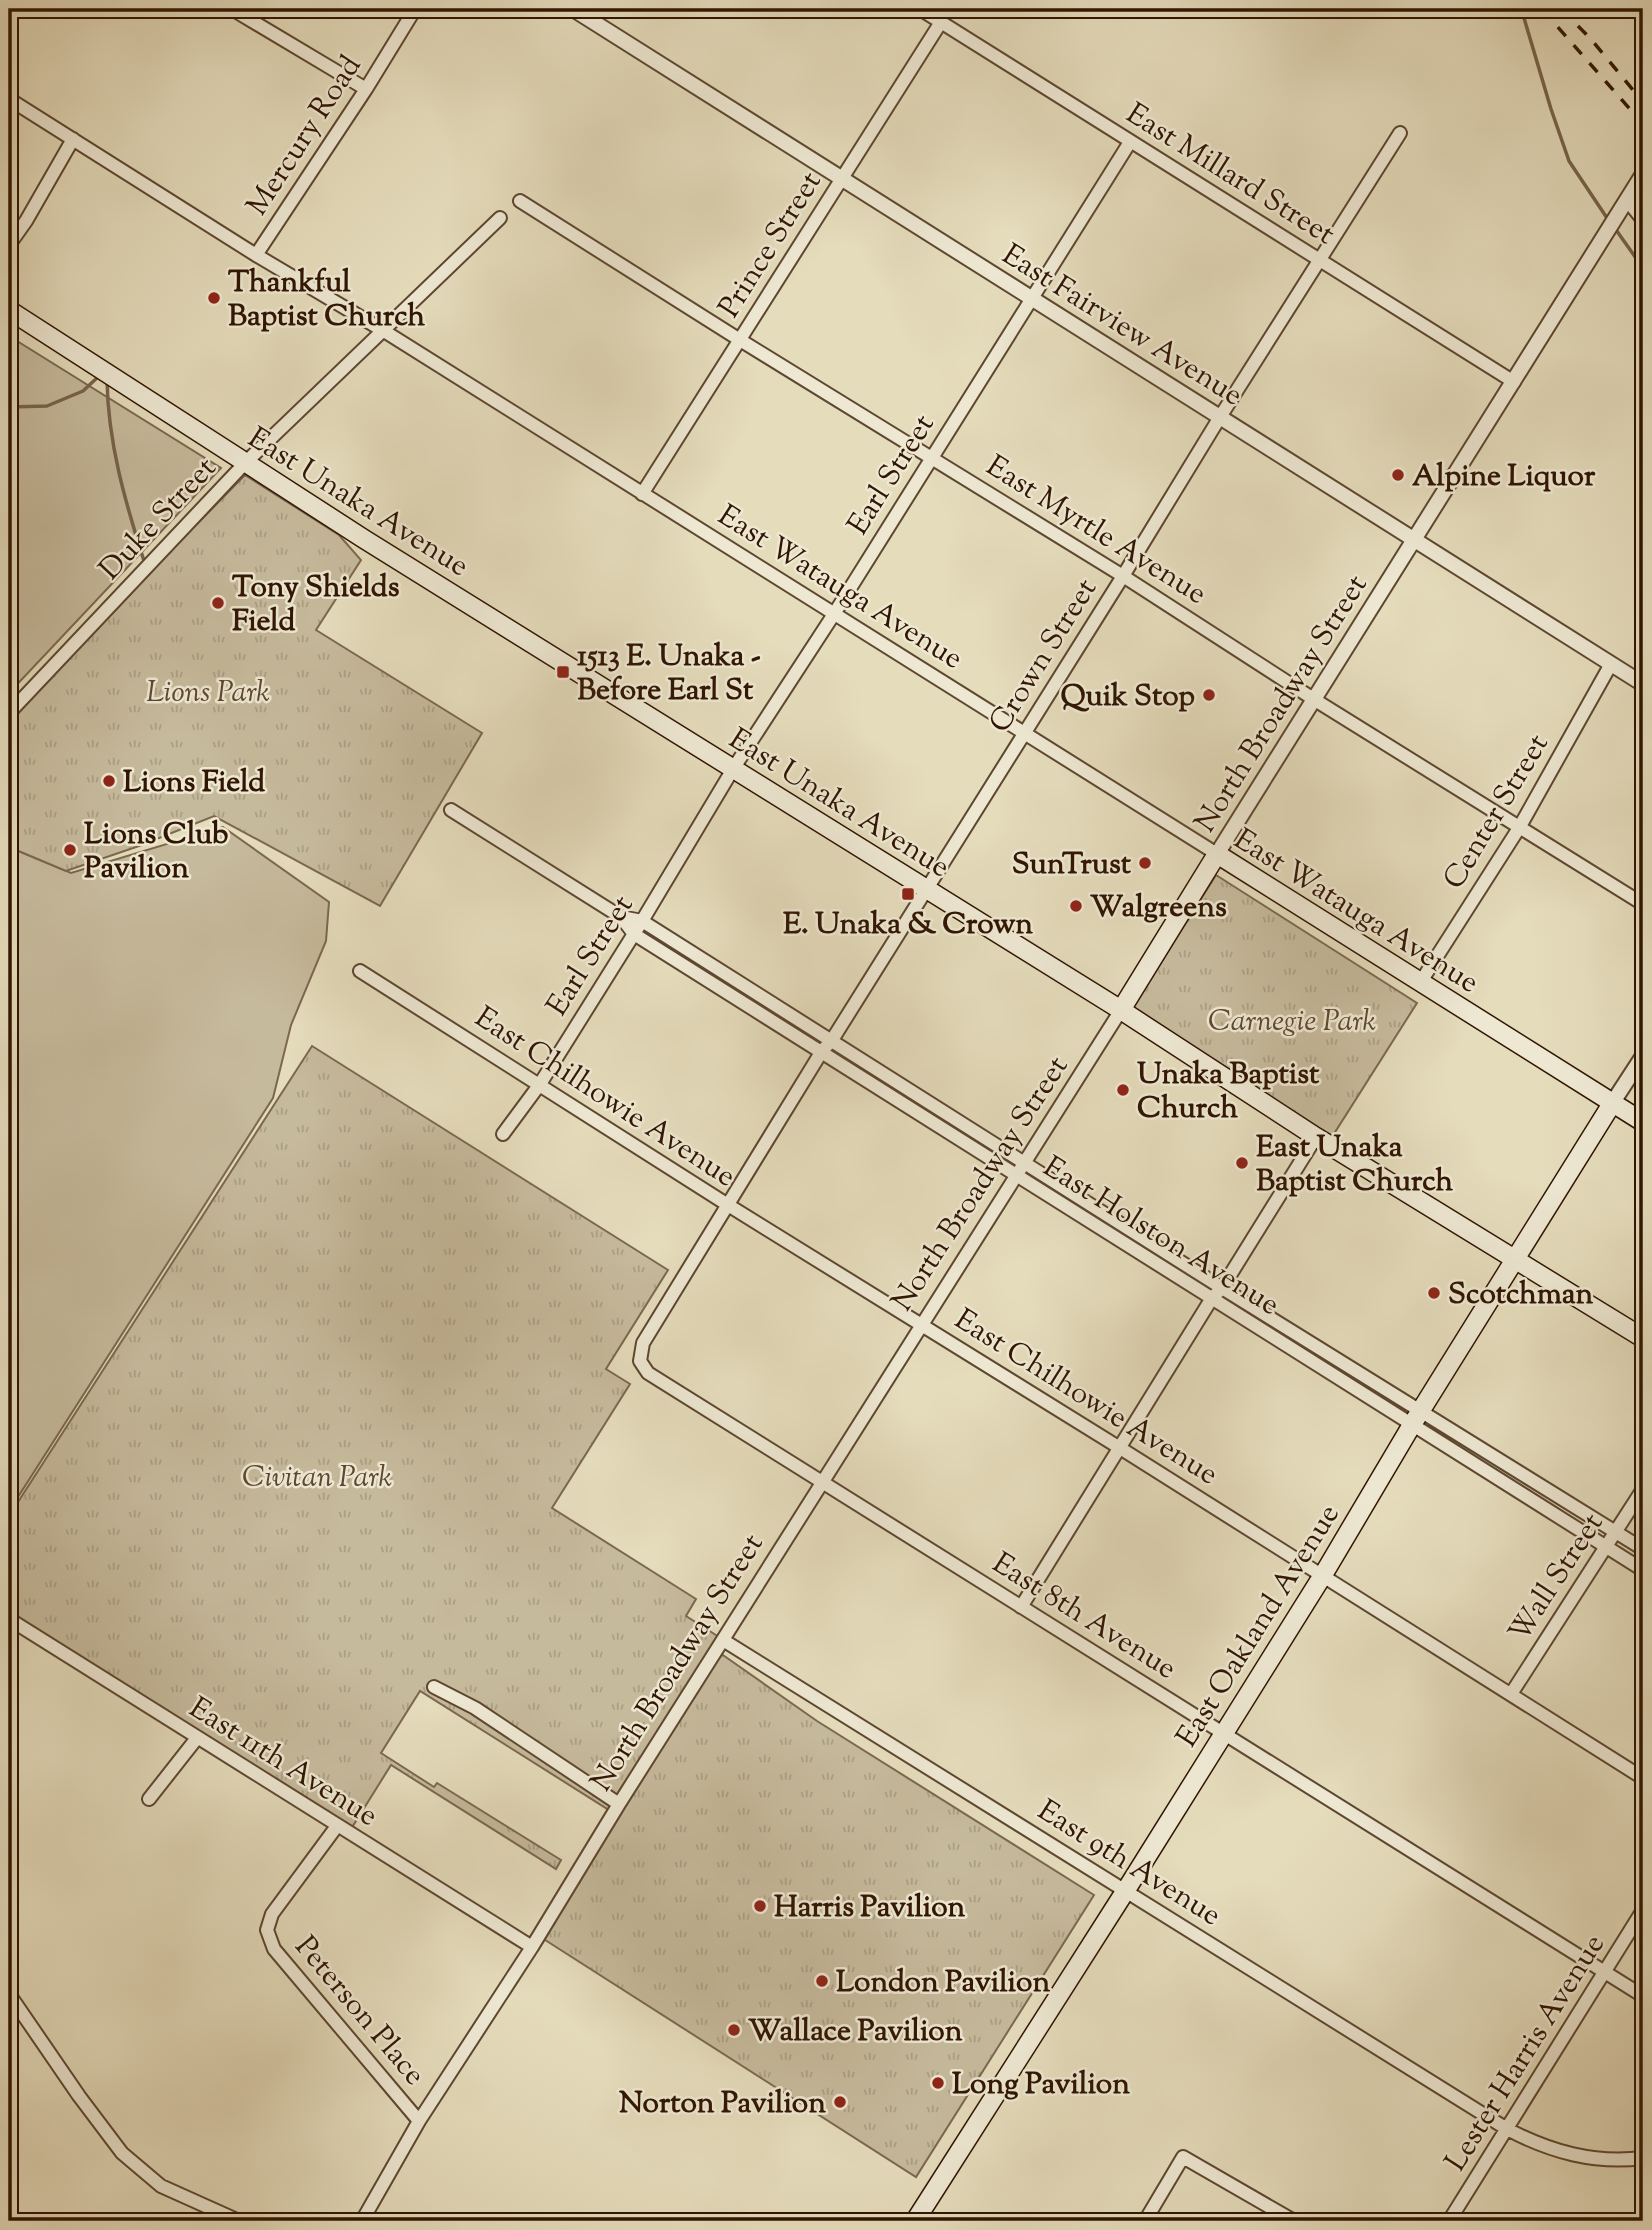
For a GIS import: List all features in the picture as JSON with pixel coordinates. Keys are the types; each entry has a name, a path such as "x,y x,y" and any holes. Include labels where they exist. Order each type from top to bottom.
{"main road":[{"name":"East Unaka Avenue","path":"9,310 733,769 1121,1010 1316,1137 1643,1338"},
{"name":"East Watauga Avenue","path":"1217,854 1643,1122"},
{"name":"North Broadway Street","path":"1121,1010 1217,854"},
{"name":"East Oakland Avenue","path":"919,2220 1323,1575 1417,1417 1613,1102"}],"street":[{"path":"232,9 366,89"},
{"name":"Mercury Road","path":"256,255 366,89 415,9"},
{"name":"East Fairview Avenue","path":"573,9 1643,684"},
{"name":"East Millard Street","path":"920,9 1514,382"},
{"name":"Prince Street","path":"642,494 941,22"},
{"name":"East Watauga Avenue","path":"9,99 1217,854"},
{"name":"Crown Street","path":"642,1367 640,1353 643,1343 822,1051 832,1040 1400,133"},
{"path":"9,245 26,221 73,139"},
{"name":"Earl Street","path":"503,1134 540,1084 733,769 834,614 1130,142"},
{"name":"North Broadway Street","path":"1217,854 1643,174"},
{"name":"East Myrtle Avenue","path":"520,201 1124,576 1315,700 1643,904"},
{"path":"1624,205 1643,220"},
{"name":"Duke Street","path":"9,713 246,462 500,219"},
{"name":"Center Street","path":"1420,983 1519,828 1611,664"},
{"name":"East Holston Avenue","path":"451,810 621,918 634,934 1212,1298 1643,1549"},
{"name":"East Holston Avenue","path":"621,918 642,921 1222,1288 1643,1570"},
{"name":"East Chilhowie Avenue","path":"360,971 728,1205 1323,1575 1643,1778"},
{"name":"North Broadway Street","path":"362,2221 419,2121 532,1947 619,1804 1121,1010"},
{"name":"East Oakland Avenue","path":"1613,1102 1643,1056"},
{"path":"1021,1607 1212,1298 1222,1288 1316,1137"},
{"name":"East 8th Avenue","path":"642,1367 821,1483 1643,1996"},
{"name":"Wall Street","path":"1511,1694 1643,1489"},
{"name":"East 11th Avenue","path":"9,1619 532,1947"},
{"name":"East 9th Avenue","path":"723,1640 1507,2129 1548,2148 1588,2158 1643,2158"},
{"path":"434,1687 475,1708 619,1804"},
{"path":"149,1799 197,1738"},
{"name":"Peterson Place","path":"337,1826 272,1914 267,1930 274,1949 419,2121"},
{"name":"Lester Harris Avenue","path":"1449,2221 1643,1910"},
{"path":"9,1994 79,2096 122,2152 161,2186 239,2221"},
{"path":"1145,2221 1183,2157 1294,2221"}],"green space":[{"path":"9,336 221,468 9,693"},
{"name":"Lions Park","path":"245,475 339,535 361,560 316,630 482,733 380,906 214,816 66,871 9,847 9,716"},
{"path":"223,827 329,902 326,941 291,1025 273,1098 9,1511 9,847 71,873"},
{"name":"Carnegie Park","path":"1216,875 1417,1003 1330,1140 1129,1013"},
{"name":"Civitan Park","path":"312,1046 668,1270 606,1369 630,1384 552,1508 696,1599 686,1616 719,1637 609,1810 420,1691 381,1753 434,1787 437,1783 561,1860 556,1869 391,1765 351,1829 9,1613 9,1516"},
{"path":"720,1653 817,1721 1094,1895 916,2177 542,1938"}],"waterway":[{"path":"1525,9 1524,18 1569,161 1609,221"},
{"path":"1614,227 1643,268"},
{"path":"9,407 47,406 83,391 99,376"},
{"path":"107,380 114,449 144,561"}],"railway":[{"path":"1542,9 1643,124"},
{"path":"1561,9 1590,38 1643,102"}],"place":[{"name":"Thankful Baptist Church","path":"214,298"},
{"name":"Alpine Liquor","path":"1398,475"},
{"name":"Tony Shields Field","path":"218,603"},
{"name":"1513 E. Unaka - Before Earl St","path":"563,672"},
{"name":"Quik Stop","path":"1209,695"},
{"name":"Lions Field","path":"109,781"},
{"name":"Lions Club Pavilion","path":"70,850"},
{"name":"SunTrust","path":"1145,863"},
{"name":"E. Unaka & Crown","path":"908,894"},
{"name":"Walgreens","path":"1076,906"},
{"name":"Unaka Baptist Church","path":"1123,1090"},
{"name":"East Unaka Baptist Church","path":"1242,1163"},
{"name":"Scotchman","path":"1434,1293"},
{"name":"Harris Pavilion","path":"760,1906"},
{"name":"London Pavilion","path":"822,1981"},
{"name":"Wallace Pavilion","path":"734,2030"},
{"name":"Long Pavilion","path":"938,2083"},
{"name":"Norton Pavilion","path":"840,2102"}]}
